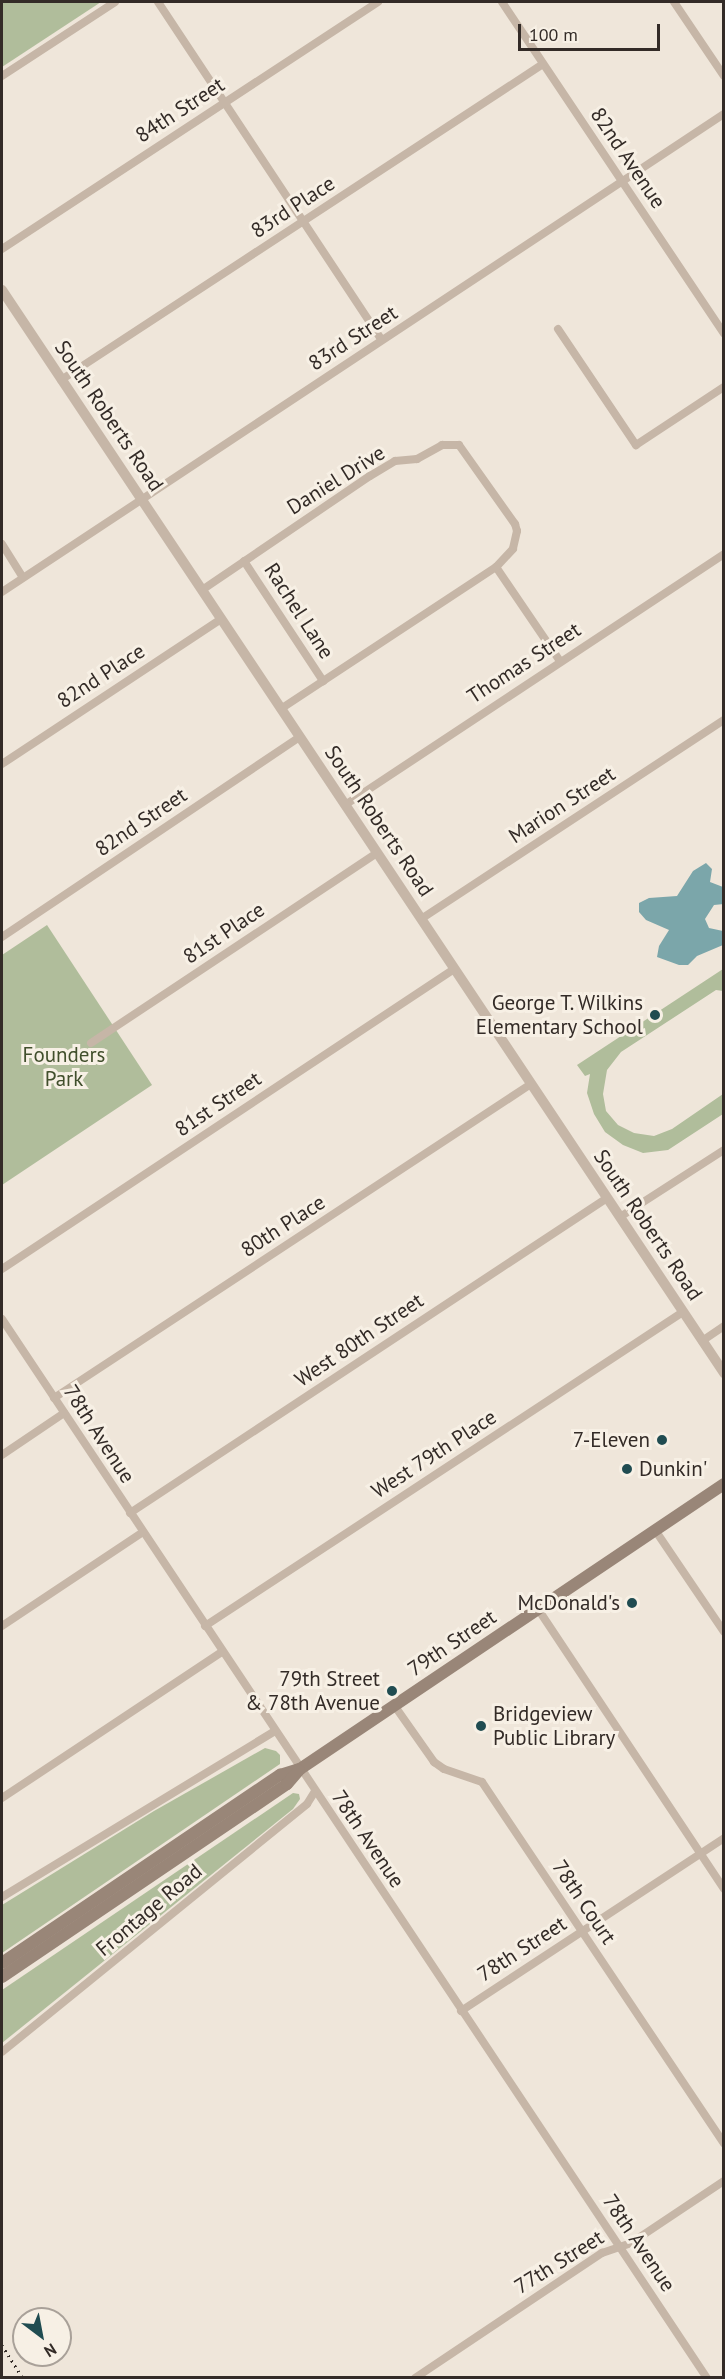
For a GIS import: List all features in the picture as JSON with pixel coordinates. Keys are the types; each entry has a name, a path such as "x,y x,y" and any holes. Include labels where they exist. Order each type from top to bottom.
{"main road":[{"name":"79th Street","path":"2,1977 287,1784 300,1769 723,1484"},
{"name":"79th Street","path":"2,1963 280,1775 300,1769"}],"street":[{"path":"2,76 115,2"},
{"path":"158,2 226,101 382,340"},
{"name":"84th Street","path":"2,249 378,2"},
{"name":"82nd Avenue","path":"502,2 723,334"},
{"path":"674,2 723,76"},
{"name":"83rd Place","path":"62,380 543,64"},
{"name":"83rd Street","path":"2,592 723,114"},
{"name":"South Roberts Road","path":"2,290 723,1373"},
{"path":"558,329 636,445 723,387"},
{"name":"Daniel Drive","path":"202,590 395,461 417,459 442,446 459,445 518,531 513,549 496,567"},
{"path":"2,544 23,577"},
{"name":"Thomas Street","path":"345,805 723,554"},
{"name":"Rachel Lane","path":"244,561 323,681"},
{"path":"281,709 496,567 560,662"},
{"name":"82nd Place","path":"2,764 221,619"},
{"name":"Marion Street","path":"421,919 723,720"},
{"name":"82nd Street","path":"2,937 300,737"},
{"name":"81st Place","path":"91,1043 377,853"},
{"name":"81st Street","path":"2,1269 454,969"},
{"name":"80th Place","path":"54,1398 531,1084"},
{"path":"620,1217 723,1150"},
{"name":"West 80th Street","path":"130,1514 607,1197"},
{"name":"West 79th Place","path":"205,1626 683,1312"},
{"name":"78th Avenue","path":"2,1319 707,2378"},
{"path":"702,1341 723,1326"},
{"path":"2,1455 64,1413"},
{"path":"655,1530 723,1632"},
{"path":"2,1626 143,1533"},
{"path":"538,1609 723,1889"},
{"path":"2,1798 222,1652"},
{"name":"78th Court","path":"394,1705 434,1761 444,1769 482,1782 723,2144"},
{"path":"2,1897 275,1731"},
{"name":"Frontage Road","path":"2,2052 307,1804 315,1791"},
{"name":"78th Street","path":"461,2011 723,1838"},
{"name":"77th Street","path":"415,2378 602,2253 631,2243 723,2181"}],"green space":[{"path":"2,2 101,2 2,67"},
{"name":"Founders Park","path":"47,925 152,1085 2,1185 2,955"},
{"path":"723,969 723,991 716,990 621,1052 607,1070 603,1094 606,1111 618,1125 634,1133 654,1136 672,1129 723,1094 723,1114 668,1150 643,1153 623,1145 605,1132 594,1114 587,1093 590,1074 585,1076 577,1065"},
{"path":"265,1748 276,1751 280,1755 280,1764 2,1953 2,1905 154,1811"},
{"path":"293,1793 299,1794 300,1799 293,1809 2,2043 2,1990"}],"water":[{"path":"706,863 712,869 710,882 723,887 724,904 714,905 705,919 709,928 723,931 723,945 697,956 688,965 679,965 657,957 659,946 669,930 646,920 639,912 639,903 649,898 677,896 693,871"}],"railway":[{"path":"2,2345 23,2378"}],"place":[{"name":"George T. Wilkins Elementary School","path":"655,1015"},
{"name":"7-Eleven","path":"662,1440"},
{"name":"Dunkin'","path":"627,1469"},
{"name":"McDonald's","path":"632,1603"},
{"name":"79th Street & 78th Avenue","path":"392,1691"},
{"name":"Bridgeview Public Library","path":"481,1726"}]}
